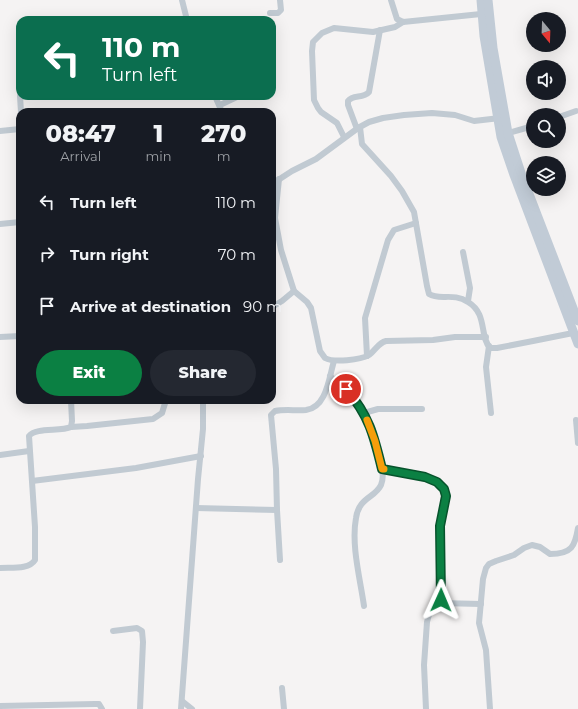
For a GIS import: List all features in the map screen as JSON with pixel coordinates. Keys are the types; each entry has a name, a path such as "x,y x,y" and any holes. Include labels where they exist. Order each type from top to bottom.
{"main road":[{"path":"481,0 484,36 501,118 508,133 521,173 578,322"},
{"path":"488,0 506,153 578,344"}],"street":[{"path":"182,0 186,16"},
{"path":"270,13 278,13 281,10 280,0"},
{"path":"391,0 397,19 403,22"},
{"path":"344,137 333,119 321,112 314,100 312,51 314,42 322,32 334,28 342,28 366,32 395,27 403,22 481,14"},
{"path":"380,30 369,92 364,96 352,97 348,101 348,105 358,128 362,144 391,176 414,212 429,294 436,297 455,296 474,306 480,315 489,346 486,367 491,413"},
{"path":"222,108 233,100"},
{"path":"566,114 576,110"},
{"path":"276,182 292,170 316,159 358,128 369,122 383,118 432,113 474,120 501,118"},
{"path":"508,133 526,128"},
{"path":"0,131 16,129"},
{"path":"276,208 279,180"},
{"path":"0,224 16,222"},
{"path":"367,356 365,318 388,240 394,230 416,223"},
{"path":"276,224 281,250 294,291 307,302 311,308 322,355 325,358 334,361 367,356 379,344 386,341 433,340 455,336 486,337"},
{"path":"463,252 470,288 468,302"},
{"path":"276,305 282,302 294,291"},
{"path":"489,346 492,348 497,348 574,333"},
{"path":"0,337 16,336"},
{"path":"280,560 276,510 276,469 271,415 275,411 306,410 317,406 323,397 334,361"},
{"path":"330,376 346,389 364,413 375,441 382,469 382,480 380,486 362,503 356,516 354,535 364,606"},
{"path":"71,404 71,426"},
{"path":"0,568 28,566 34,563 35,560 35,527 28,440 30,434 33,432 66,429 71,426 87,426 153,419 162,413 165,404"},
{"path":"181,709 201,456 203,404"},
{"path":"364,413 378,409 422,409"},
{"path":"576,420 578,443"},
{"path":"0,455 29,451"},
{"path":"32,481 136,468 201,456"},
{"path":"382,469 425,477 437,482 445,492 440,526 442,596 440,603 430,611 427,622 424,665 426,709"},
{"path":"196,508 276,510"},
{"path":"490,709 486,650 479,623 484,573 489,564 532,545 540,547 550,554 570,549 576,542 578,528"},
{"path":"440,603 481,604"},
{"path":"113,631 137,628 142,631 143,642 140,709"},
{"path":"282,688 284,709"},
{"path":"182,701 192,709"},
{"path":"0,706 99,704 102,709"}],"slow traffic":[{"path":"367,420 375,441 382,469 384,469"}],"route":[{"path":"346,389 362,410 368,422 375,441 382,469 425,477 437,482 444,489 446,496 440,526 441,600"}]}
